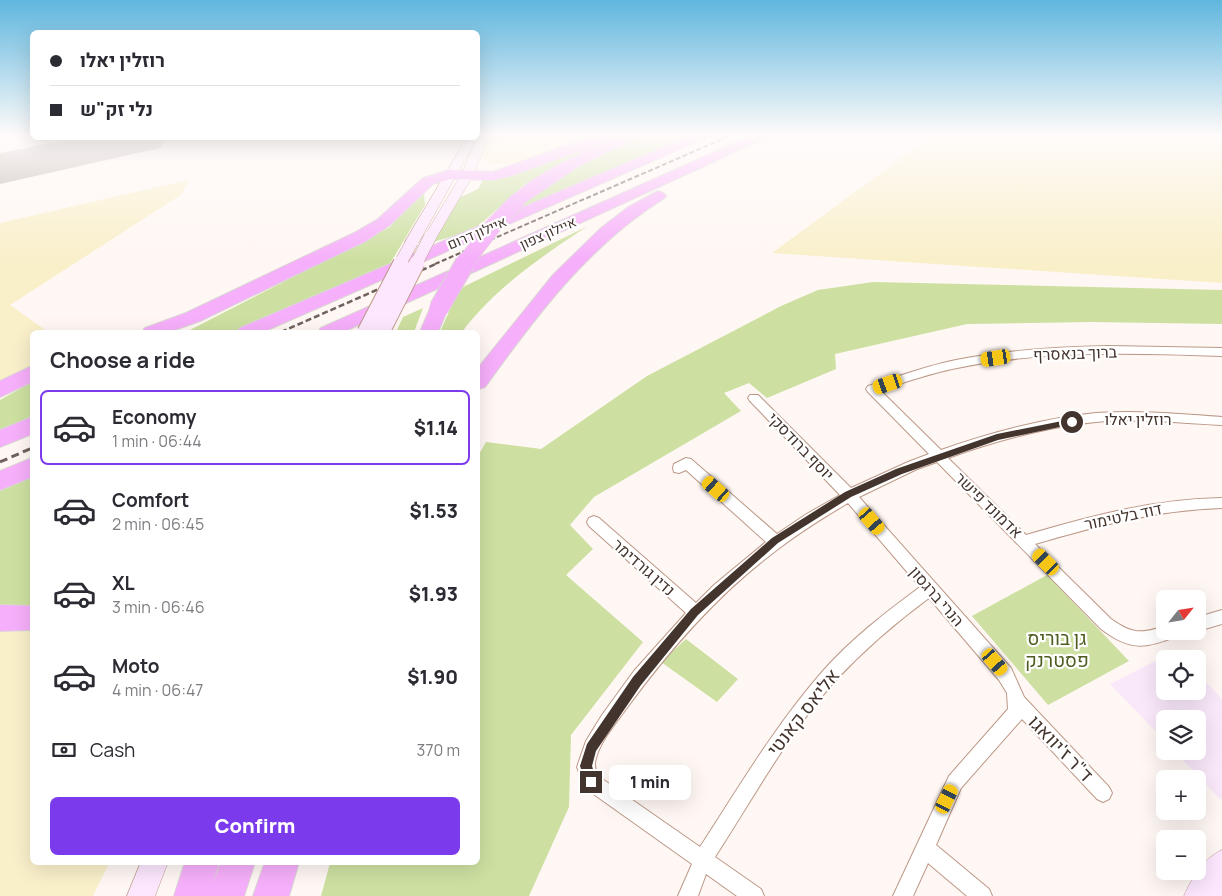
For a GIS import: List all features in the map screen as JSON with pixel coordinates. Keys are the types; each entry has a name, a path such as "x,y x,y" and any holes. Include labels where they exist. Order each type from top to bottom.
{"highway":[{"path":"157,330 193,317 360,236 384,222 428,181 444,176"},
{"path":"430,330 439,308 466,258 484,235 518,201 551,176"},
{"name":"איילון דרום","path":"252,330 610,176"},
{"name":"איילון צפון","path":"332,330 674,176"},
{"path":"480,379 511,335 592,244 625,217 655,198 698,176"},
{"path":"358,330 579,224 612,204"},
{"path":"0,390 30,373"},
{"path":"0,439 30,426"},
{"path":"0,481 30,467"},
{"path":"0,618 30,618"},
{"path":"192,896 201,865"},
{"path":"226,896 237,865"},
{"path":"271,896 281,865"}],"street":[{"path":"365,330 448,176"},
{"path":"383,330 430,237 447,206 467,176"},
{"name":"ברוך בנאסרף","path":"872,389 918,373 955,364 1042,353 1153,350 1222,352"},
{"name":"אדמונד פישר","path":"872,389 1106,624 1129,639 1143,641 1156,637"},
{"name":"יוסף ברודסקי","path":"754,398 848,494"},
{"name":"רוזלין יאלו","path":"703,859 591,782 586,766 591,748 645,671 695,612 775,541 848,494 938,456 997,437 1054,425 1106,417 1222,421"},
{"path":"679,468 686,463 775,541"},
{"name":"הנרי ברגסון","path":"848,494 1005,674 1014,689 1018,703"},
{"name":"דוד בלטימור","path":"1025,541 1107,516 1200,503 1222,503"},
{"name":"נדין גורדימר","path":"594,522 695,612"},
{"name":"אליאס קאנטי","path":"688,896 703,859 787,728 829,676 876,629 930,588"},
{"path":"1206,622 1221,618"},
{"path":"902,896 956,782 1015,715 1018,703"},
{"name":"ד\"ר ז'יוואגו","path":"1018,703 1103,793"},
{"path":"924,848 982,896"},
{"path":"703,859 754,896"},
{"path":"1198,896 1222,863"},
{"path":"141,896 155,865"},
{"path":"1219,896 1222,893"}],"shaded area":[{"path":"1156,661 1156,700 1206,700 1206,682 1222,699 1222,801 1206,784 1206,770 1192,770 1183,760 1206,760 1206,710 1156,710 1156,732 1110,684"}],"green space":[{"path":"494,176 540,176 525,184 474,230 433,242 459,198 478,189 484,179"},
{"path":"560,176 597,176 520,208 550,181"},
{"path":"421,191 424,194 425,205 388,267 241,330 190,330 390,227"},
{"path":"588,226 537,261 504,287 464,330 441,330 459,289"},
{"path":"873,282 1222,290 1222,324 1091,322 967,324 835,354 836,369 767,398 749,383 724,393 741,411 594,497 570,525 593,549 566,575 643,642 571,735 569,807 529,896 321,896 329,865 480,865 480,452 486,442 541,449 647,376 781,306 818,290"},
{"path":"423,308 415,330 397,330 403,317"},
{"path":"30,383 30,421 0,434 0,400"},
{"path":"30,477 30,608 0,608 0,491"},
{"name":"גן בוריס פסטרנק","path":"1047,575 1129,661 1048,705 972,616"},
{"path":"686,639 738,679 717,702 661,662"}],"sand":[{"path":"877,176 1222,176 1222,283 772,253"},
{"path":"188,180 182,194 10,305 45,330 30,330 30,366 0,383 0,223"},
{"path":"30,631 30,865 108,865 93,896 0,896 0,632"}],"railway":[{"path":"435,264 638,176"},
{"path":"286,330 438,263"},
{"path":"0,462 30,449"}],"route":[{"path":"591,782 586,766 591,748 656,656 695,612 749,561 775,541 848,494 899,471 997,437 1072,422"}]}
